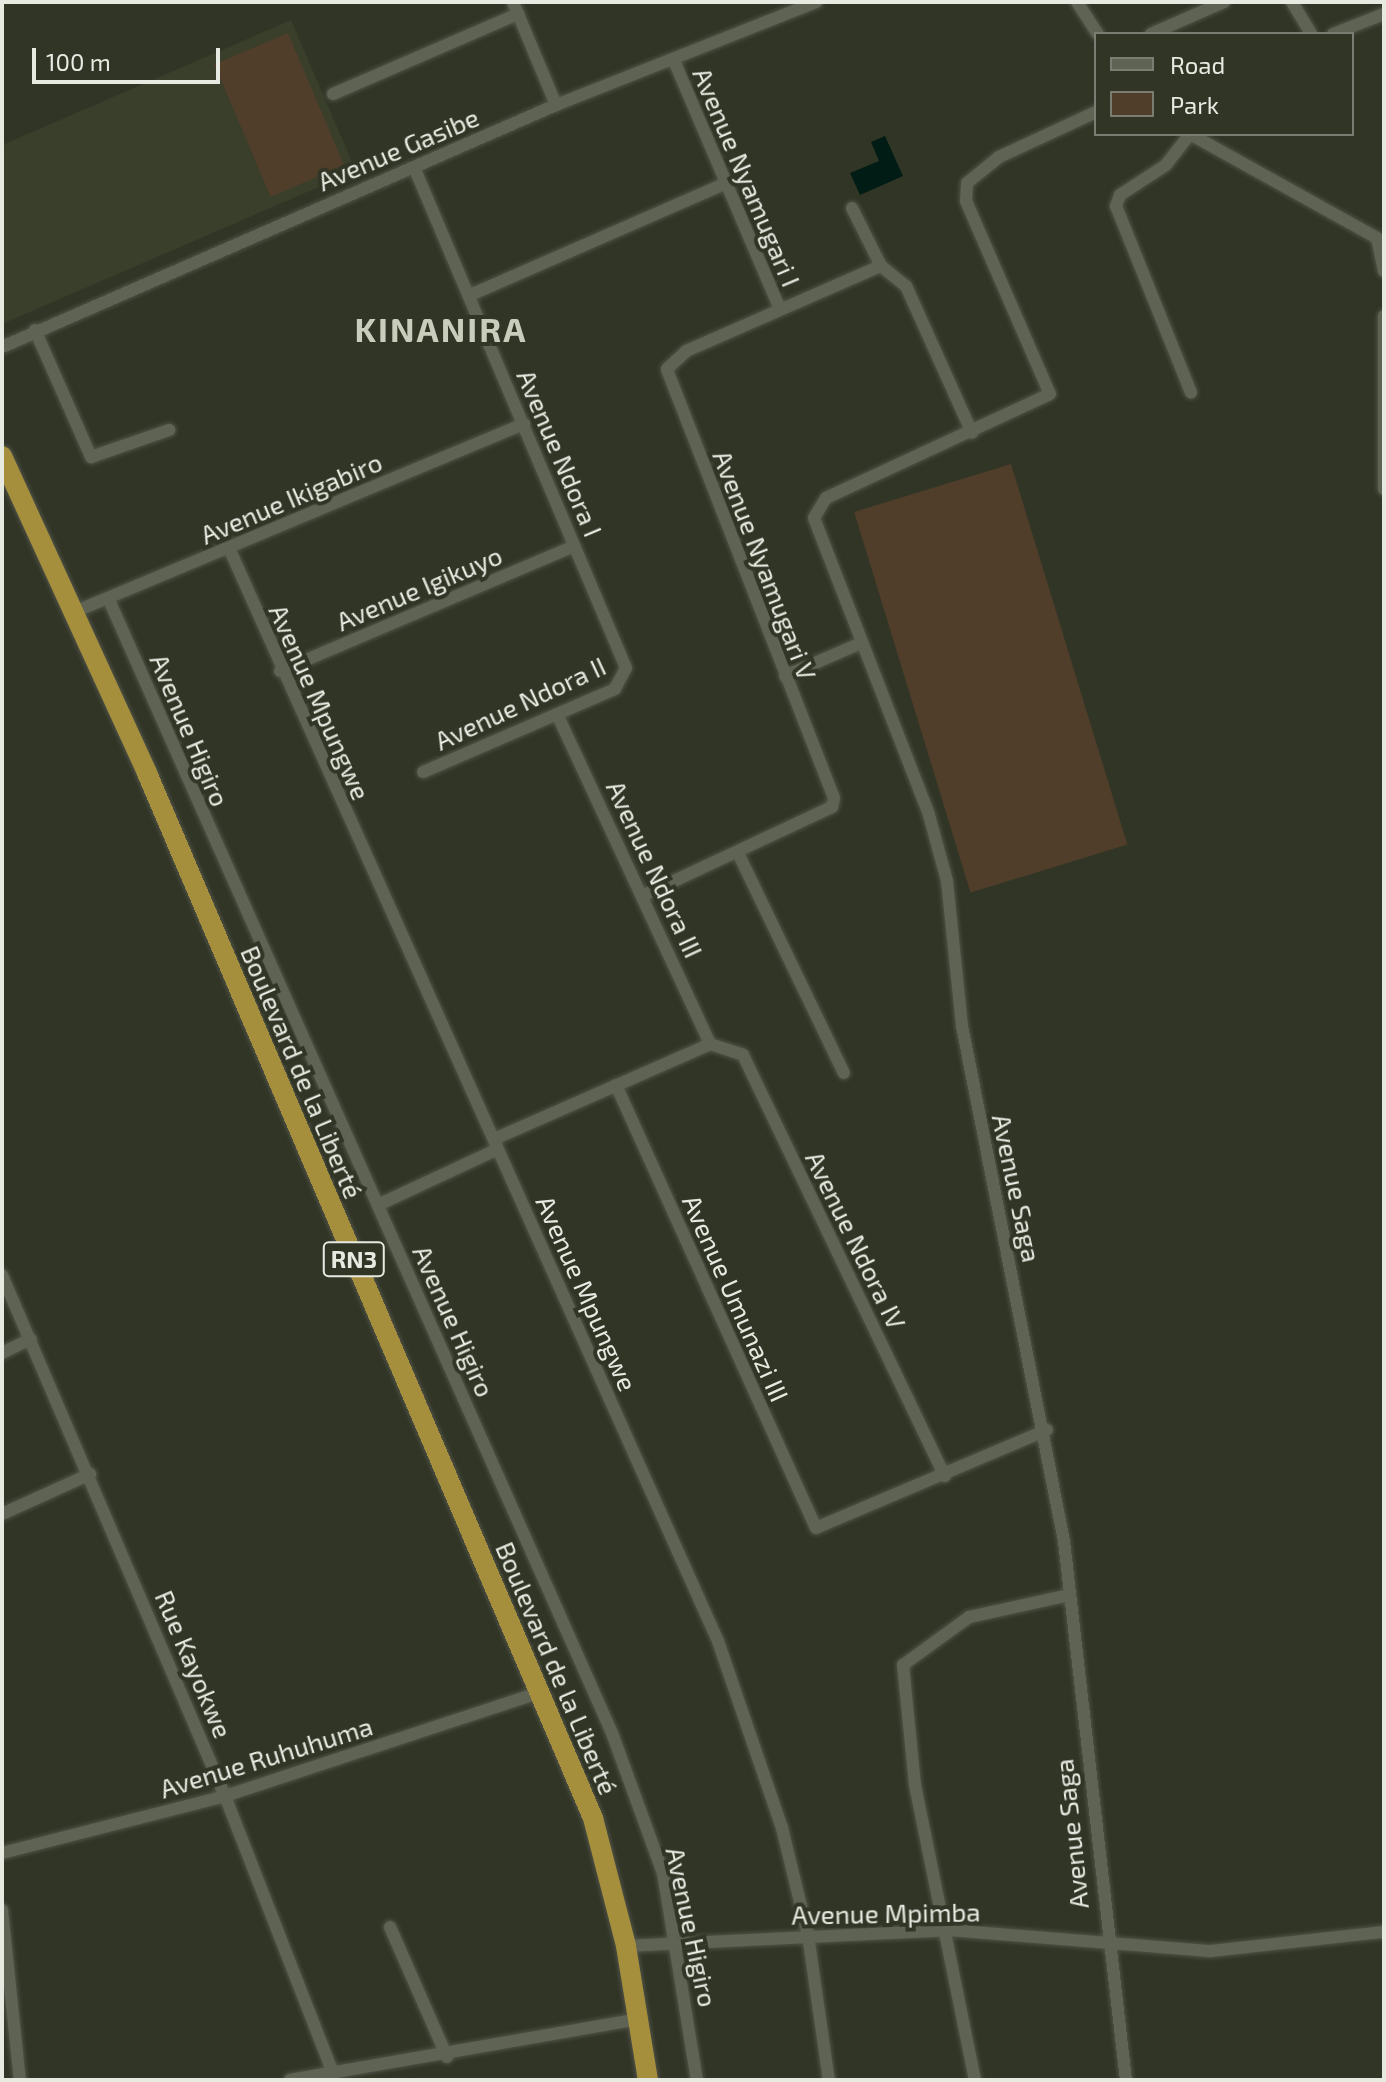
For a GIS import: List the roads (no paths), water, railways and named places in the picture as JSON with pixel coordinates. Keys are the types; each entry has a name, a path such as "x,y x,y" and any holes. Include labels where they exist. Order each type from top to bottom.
{"highway":[{"name":"Boulevard de la Liberté","path":"2,456 74,612 593,1818 626,1946 648,2080"}],"street":[{"name":"Avenue Gasibe","path":"2,347 556,105 675,63 816,2"},
{"path":"1077,2 1097,32"},
{"path":"1156,32 1224,2"},
{"path":"1292,2 1310,32"},
{"path":"333,94 516,8 556,105"},
{"path":"1338,32 1384,14"},
{"name":"Avenue Nyamugari I","path":"675,63 724,184 780,309"},
{"path":"852,208 881,266 897,271 906,286 977,430 1050,394 966,201 967,183 999,157 1094,113"},
{"path":"1188,136 1166,165 1120,195 1116,206 1191,393"},
{"path":"1194,136 1377,238 1384,271"},
{"name":"Avenue Ndora I","path":"414,167 626,668"},
{"path":"470,295 724,184"},
{"name":"Avenue Nyamugari V","path":"644,895 832,807 834,798 667,369 686,351 881,266"},
{"path":"1384,316 1384,489"},
{"path":"35,330 91,457 169,430"},
{"name":"Avenue Ikigabiro","path":"74,612 109,600 524,424"},
{"name":"Avenue Saga","path":"977,430 817,507 815,531 861,643 947,881 962,1026 1047,1430 1069,1595 1105,1944 1126,2080"},
{"name":"Avenue Igikuyo","path":"280,671 575,546"},
{"name":"Avenue Mpungwe","path":"229,548 280,671 718,1641 766,1776 808,1935 829,2080"},
{"name":"Avenue Higiro","path":"109,600 612,1733 663,1873 677,1943 697,2080"},
{"path":"785,676 861,643"},
{"name":"Avenue Ndora II","path":"423,772 615,689 626,668"},
{"name":"Avenue Ndora III","path":"557,714 644,895 710,1044"},
{"path":"738,853 844,1073"},
{"path":"378,1205 616,1085 710,1044"},
{"name":"Avenue Ndora IV","path":"710,1044 743,1055 945,1476"},
{"name":"Avenue Umunazi III","path":"616,1085 816,1528 945,1476"},
{"name":"Rue Kayokwe","path":"2,1275 90,1474 225,1796 334,2075"},
{"path":"2,1353 31,1339"},
{"path":"945,1476 1047,1430"},
{"path":"2,1514 90,1474"},
{"path":"975,2080 948,1930 915,1785 903,1665 969,1617 1069,1595"},
{"name":"Avenue Ruhuhuma","path":"2,1853 225,1796 539,1693"},
{"path":"2,1910 20,2080"},
{"path":"390,1927 447,2057"},
{"name":"Avenue Mpimba","path":"626,1946 948,1930 1211,1951 1384,1932"},
{"path":"290,2080 447,2057 640,2019"}],"water":[{"path":"885,136 903,176 860,195 850,173 879,161 871,142"}],"district":[{"name":"KINANIRA","path":"441,329"}]}
